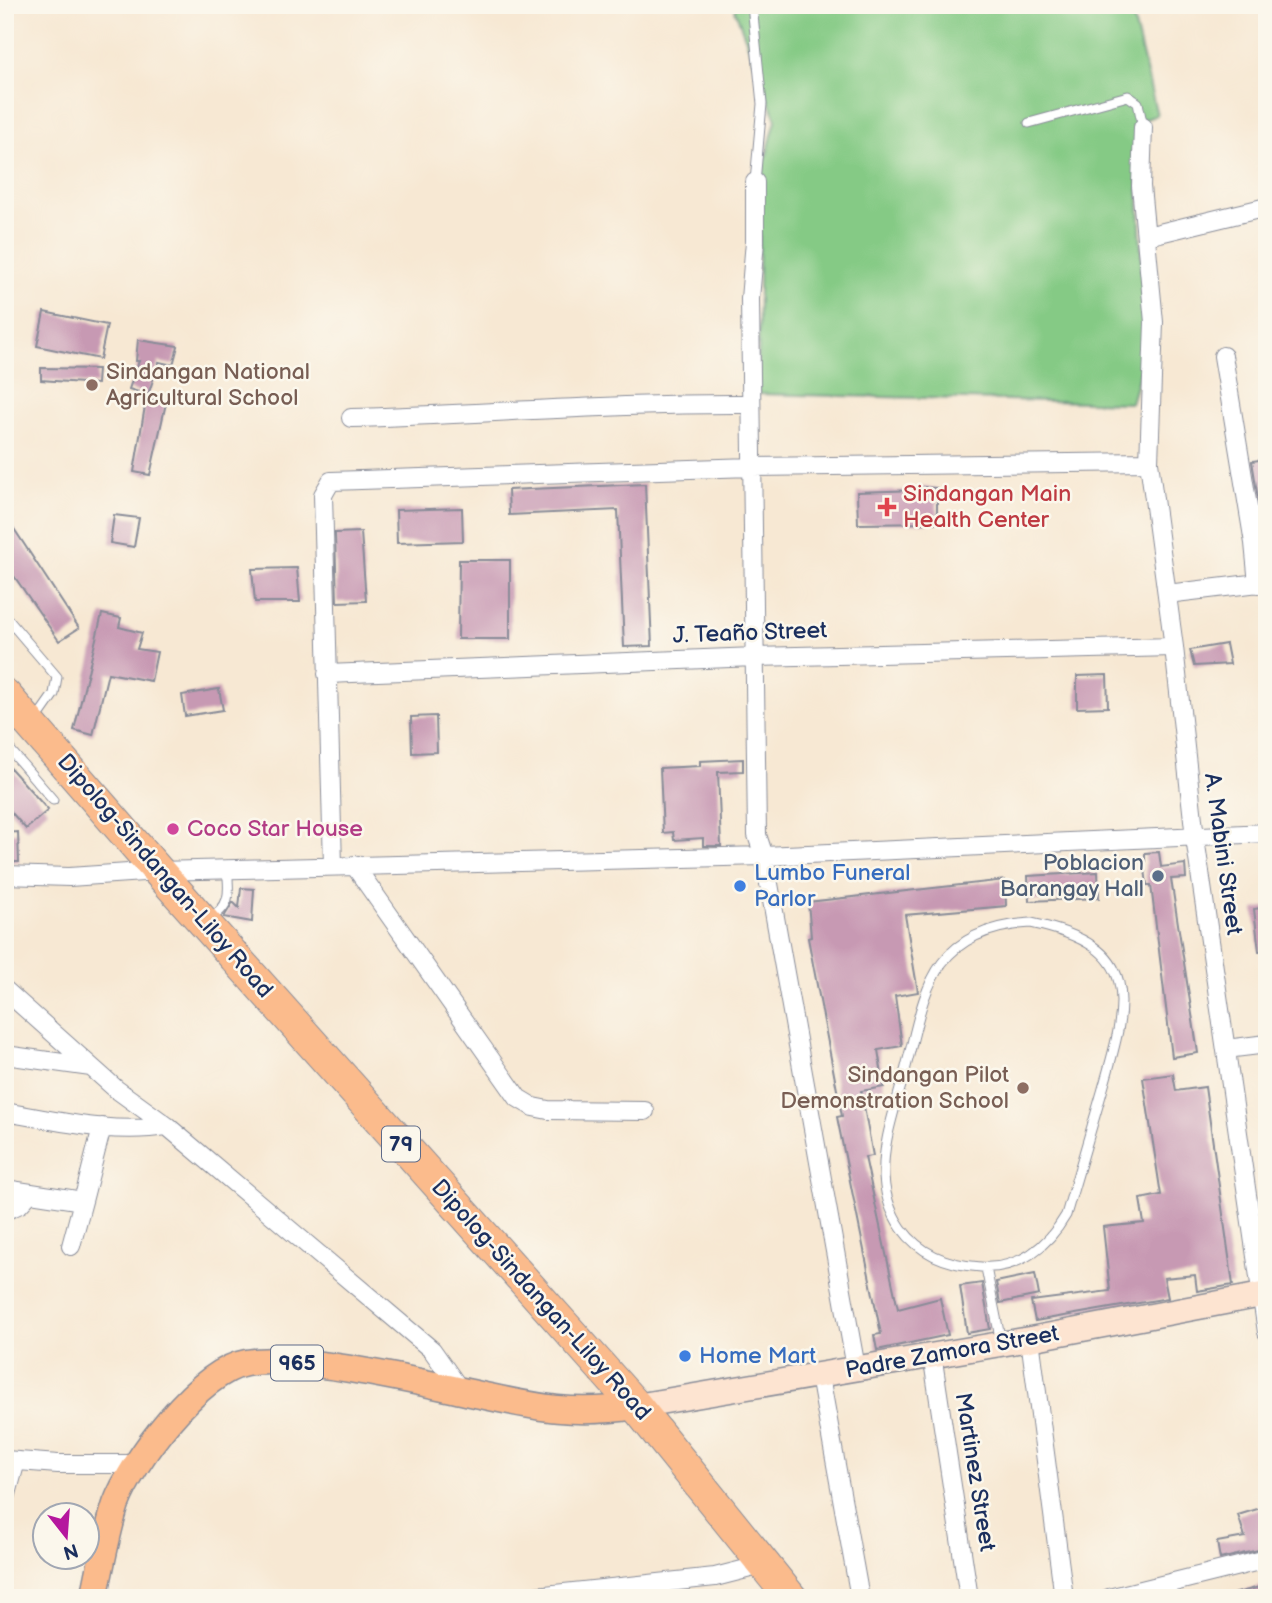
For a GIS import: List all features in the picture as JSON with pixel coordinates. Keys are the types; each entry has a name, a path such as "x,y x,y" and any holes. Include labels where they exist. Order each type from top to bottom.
{"highway":[{"name":"Dipolog-Sindangan-Liloy Road","path":"5,695 202,921 636,1406 791,1598"}],"main road":[{"name":"965","path":"94,1598 116,1504 137,1464 174,1418 214,1378 244,1363 309,1365 554,1410 597,1412 636,1406"}],"street":[{"name":"A. Mabini Street","path":"1143,127 1141,186 1154,322 1149,462 1174,647 1195,838 1264,1295 1267,1332"},
{"path":"755,182 755,241 750,299 757,835 764,856 856,1368"},
{"path":"1147,236 1267,207"},
{"path":"1167,594 1262,583 1223,356"},
{"path":"351,418 519,413 665,404 751,404"},
{"path":"333,866 323,495 331,481 751,467 1149,462"},
{"name":"J. Teaño Street","path":"327,674 755,657 1174,647"},
{"path":"5,875 69,877 158,871 354,865 764,856 1267,833"},
{"path":"354,865 517,1098 533,1107 548,1110 645,1111"},
{"path":"5,990 91,1067 167,1126 432,1350 461,1391"},
{"path":"1226,1049 1267,1044"},
{"path":"5,1055 91,1067"},
{"path":"5,1112 102,1128 150,1129 167,1126"},
{"path":"71,1247 102,1128"},
{"path":"5,1189 83,1201"},
{"path":"5,1211 20,1205 30,1193"},
{"name":"Padre Zamora Street","path":"636,1406 1030,1339 1264,1295"},
{"path":"1030,1339 1064,1598"},
{"name":"Martinez Street","path":"932,1354 969,1598"},
{"path":"820,1376 860,1598"},
{"path":"5,1501 11,1460 137,1464"},
{"path":"1109,1598 1267,1559"},
{"path":"517,1598 715,1577 765,1564"}],"lane":[{"path":"752,5 762,104 755,182"},
{"path":"1029,123 1128,96 1138,103 1143,127"},
{"path":"5,616 57,677 54,694 32,724"},
{"path":"5,744 53,800"},
{"path":"202,921 221,912 228,902 227,869"},
{"path":"1031,923 1077,936 1110,963 1119,980 1123,1017 1066,1215 1046,1244 1038,1250 1010,1265 986,1268 959,1266 931,1255 908,1240 894,1218 886,1191 887,1141 923,1004 942,963 977,935 1031,923"},
{"path":"986,1268 1001,1344"}],"green space":[{"path":"733,5 1130,5 1157,115 1136,123 1145,354 1131,403 758,394 760,180 776,120"}],"building":[{"path":"44,312 107,325 100,359 37,346"},
{"path":"138,340 178,346 173,365 159,362 148,395 129,389 139,361 136,361"},
{"path":"41,368 98,369 97,384 41,380"},
{"path":"146,400 166,403 150,475 134,472"},
{"path":"1267,459 1267,504 1259,505 1252,461"},
{"path":"645,484 652,646 624,647 618,510 509,515 508,490"},
{"name":"Sindangan Main Health Center","path":"919,487 937,488 937,523 858,524 857,492 919,490"},
{"path":"462,508 463,541 397,543 396,510"},
{"path":"5,515 79,628 59,641 5,563"},
{"path":"114,515 139,518 134,547 110,543"},
{"path":"361,532 366,601 337,602 335,533"},
{"path":"459,560 510,560 510,639 458,639"},
{"path":"297,568 300,602 255,602 252,569"},
{"path":"102,614 121,618 119,627 142,633 137,649 157,652 151,681 108,673 93,735 74,730"},
{"path":"1226,644 1230,664 1194,666 1190,650"},
{"path":"1107,675 1108,707 1077,708 1077,676"},
{"path":"219,689 223,710 185,716 182,695"},
{"path":"436,716 437,752 412,753 411,717"},
{"path":"743,759 743,771 718,772 721,846 703,846 703,838 674,840 673,832 663,833 660,768 700,766 700,761"},
{"path":"5,762 48,810 26,829 5,805"},
{"path":"18,832 19,862 5,862 5,833"},
{"path":"1159,852 1161,867 1185,864 1186,878 1171,879 1198,1053 1172,1057 1151,885 1147,885 1145,869 1145,853"},
{"path":"1098,872 1099,898 1029,901 1028,876"},
{"path":"1005,880 1006,906 905,915 918,992 895,996 902,1046 878,1050 884,1087 861,1091 873,1156 865,1157 898,1309 940,1298 948,1335 877,1350 874,1335 881,1334 837,1117 842,1116 808,938 811,937 808,902"},
{"path":"241,888 254,889 252,922 224,917 233,902 239,908"},
{"path":"1267,907 1267,951 1259,951 1254,909"},
{"path":"1173,1074 1176,1091 1205,1087 1233,1285 1197,1291 1195,1275 1164,1278 1168,1298 1035,1321 1031,1301 1110,1291 1103,1227 1144,1223 1140,1199 1161,1195 1143,1078"},
{"path":"1035,1274 1039,1295 1000,1303 996,1282"},
{"path":"982,1283 990,1329 967,1333 960,1286"},
{"path":"1267,1506 1267,1548 1220,1559 1217,1542 1245,1537 1238,1515"},
{"path":"1267,1585 1267,1598 1234,1598 1233,1594"}],"place":[{"name":"Sindangan National Agricultural School","path":"92,385"},
{"name":"Sindangan Main Health Center","path":"887,507"},
{"name":"Coco Star House","path":"173,829"},
{"name":"Poblacion Barangay Hall","path":"1158,876"},
{"name":"Lumbo Funeral Parlor","path":"740,886"},
{"name":"Sindangan Pilot Demonstration School","path":"1023,1088"},
{"name":"Home Mart","path":"685,1356"}]}
